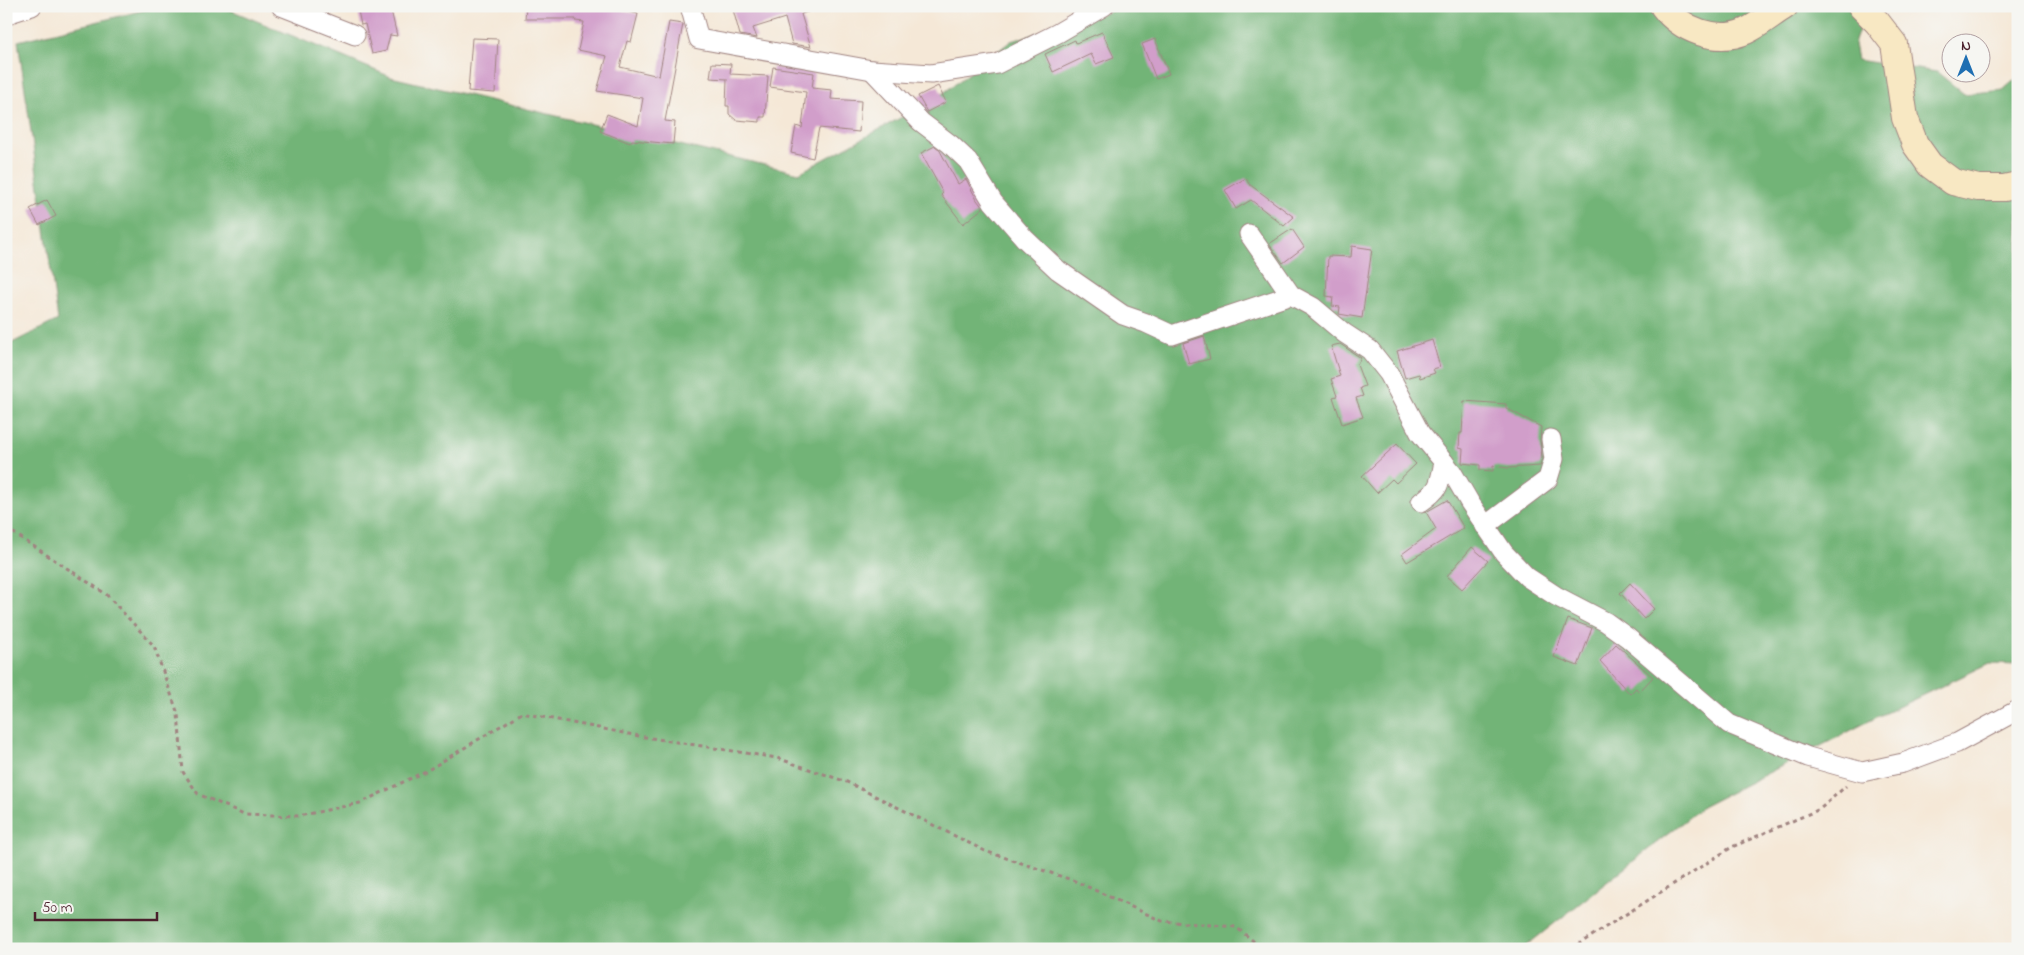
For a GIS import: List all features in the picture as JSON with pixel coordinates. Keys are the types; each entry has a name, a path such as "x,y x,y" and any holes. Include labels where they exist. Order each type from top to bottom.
{"street":[{"path":"6,16 10,12 32,6"},
{"path":"281,6 355,35"},
{"path":"690,6 699,39 872,70 931,74 998,64 1058,33 1104,6"},
{"path":"1663,6 1670,15 1692,31 1718,36 1745,32 1785,6"},
{"path":"1861,6 1894,44 1906,118 1915,144 1930,164 1954,182 1978,188 2004,188 2018,185"},
{"path":"872,70 921,122 950,144 968,161 993,202 1025,239 1058,270 1122,315 1146,322 1172,335 1291,294"},
{"path":"1249,234 1291,294 1313,307 1344,333 1370,350 1389,374 1420,433 1452,472 1504,553 1527,576 1556,596 1613,627 1677,678 1730,724 1808,757 1862,772 1903,763 1957,743 2018,710"},
{"path":"1485,526 1548,479 1554,459 1551,439"},
{"path":"1421,502 1436,492 1439,487 1444,462"}],"path":[{"path":"6,528 106,594 154,646 178,714 183,772 198,794 244,814 299,816 360,803 428,770 522,713 639,736 777,758 847,782 985,851 1075,881 1162,921 1236,927 1263,949"},
{"path":"1571,949 1732,847 1820,809 1852,780"}],"green space":[{"path":"161,6 221,6 391,77 799,173 937,98 1011,41 1129,6 1867,6 1854,44 1857,60 1937,72 1942,76 1942,82 1949,82 1964,94 2003,90 2018,77 2018,664 1990,663 1877,717 1702,807 1522,949 6,949 6,346 58,320 18,41"}],"building":[{"path":"357,6 390,6 397,36 390,35 386,51 372,54 365,24 361,25"},
{"path":"526,6 605,6 638,14 631,42 627,41 620,67 659,76 669,22 683,24 665,121 675,122 673,144 632,140 630,143 600,131 607,114 638,126 643,98 597,91 607,56 578,50 584,22 575,21 576,19 525,19"},
{"path":"732,6 814,6 814,10 801,14 811,47 792,44 785,18 753,28 757,38 740,35"},
{"path":"1102,32 1114,57 1096,64 1091,54 1053,72 1045,54 1075,40 1076,43"},
{"path":"472,38 498,39 495,93 468,91"},
{"path":"1155,39 1169,74 1156,79 1142,44"},
{"path":"712,63 731,64 730,74 768,76 765,117 760,117 760,122 736,120 729,114 729,106 726,106 727,79 710,78"},
{"path":"773,67 814,73 812,88 832,90 831,99 861,101 859,132 819,128 813,158 791,153 796,126 802,128 806,92 770,87"},
{"path":"938,86 946,102 927,112 918,96"},
{"path":"935,146 939,149 958,184 966,179 983,208 963,224 941,195 943,193 921,153"},
{"path":"1246,178 1249,184 1294,217 1284,226 1251,200 1236,209 1225,190"},
{"path":"47,200 56,216 39,225 30,209"},
{"path":"1292,229 1304,247 1283,263 1269,244"},
{"path":"1352,246 1372,249 1362,318 1339,314 1340,307 1332,306 1333,297 1326,296 1328,256 1351,257"},
{"path":"1204,336 1210,359 1189,364 1183,343"},
{"path":"1432,340 1440,367 1433,369 1435,373 1420,378 1419,374 1405,378 1397,351"},
{"path":"1340,344 1361,358 1357,365 1365,386 1360,388 1363,396 1356,398 1363,417 1342,424 1333,397 1337,396 1331,379 1340,376 1331,346"},
{"path":"1464,401 1506,404 1506,408 1541,427 1542,458 1540,466 1508,468 1493,466 1493,471 1480,470 1480,465 1462,463 1463,449 1459,448"},
{"path":"1397,444 1416,464 1396,483 1392,479 1377,493 1362,476"},
{"path":"1447,500 1464,528 1407,562 1402,554 1436,529 1426,512"},
{"path":"1472,547 1488,561 1462,589 1447,576"},
{"path":"1630,583 1654,609 1644,619 1620,593"},
{"path":"1568,619 1592,628 1578,666 1554,657"},
{"path":"1616,644 1653,677 1639,692 1636,688 1630,694 1600,661"}]}
